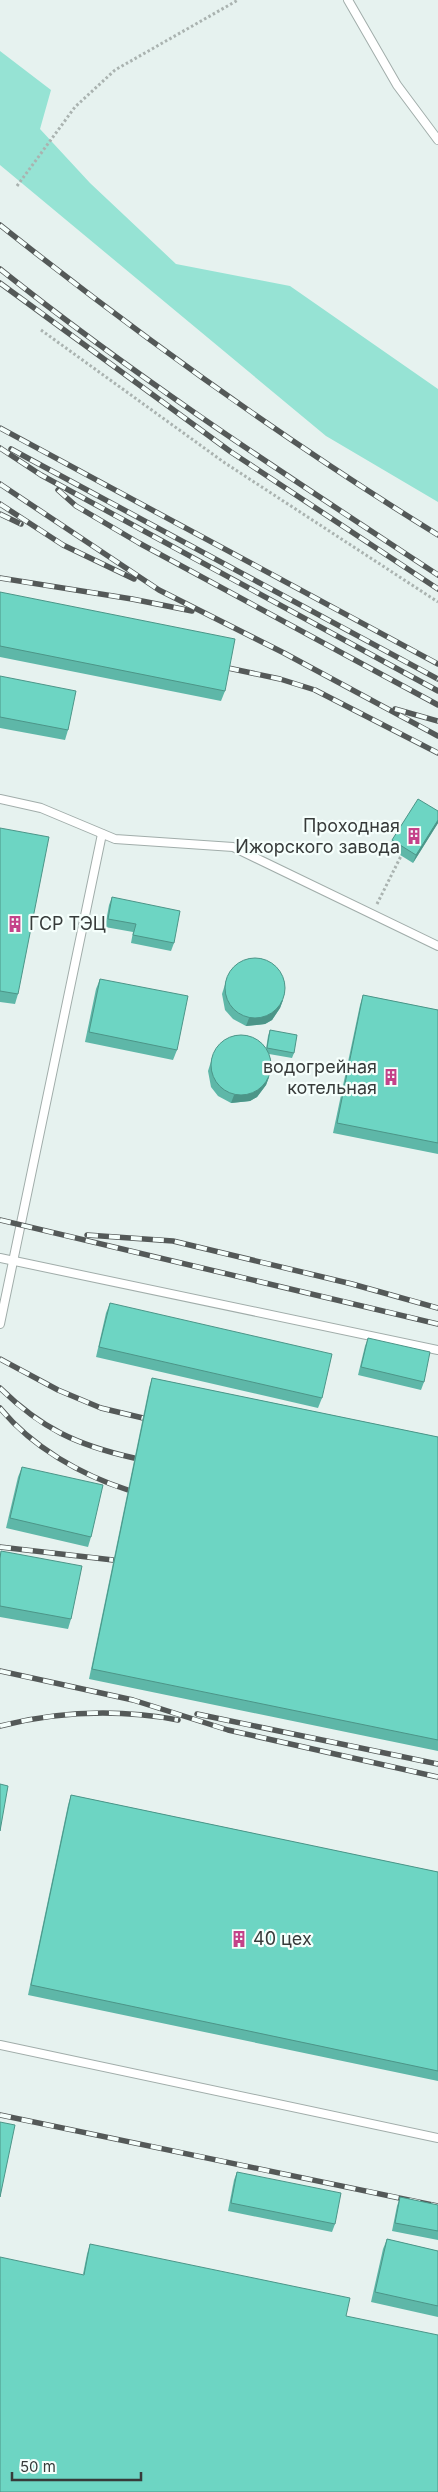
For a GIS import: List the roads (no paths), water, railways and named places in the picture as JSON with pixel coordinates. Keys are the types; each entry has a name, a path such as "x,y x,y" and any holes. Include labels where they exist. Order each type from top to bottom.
{"lane":[{"path":"348,0 397,85 438,140"},
{"path":"0,799 41,808 115,839 233,847 438,946"},
{"path":"0,1324 102,834"},
{"path":"0,1258 438,1350"},
{"path":"0,2045 438,2138"}],"railway":[{"path":"0,225 106,307 270,425 325,463 438,535"},
{"path":"0,269 160,389 438,575"},
{"path":"0,283 231,452 438,589"},
{"path":"0,428 438,664"},
{"path":"0,448 41,475 438,691"},
{"path":"11,449 438,679"},
{"path":"0,484 159,590 284,653 438,736"},
{"path":"58,490 76,506 139,543 438,705"},
{"path":"0,504 63,545 134,579"},
{"path":"0,514 21,524"},
{"path":"0,578 132,599 192,611"},
{"path":"228,668 280,679 315,690 438,753"},
{"path":"395,709 438,721"},
{"path":"0,1220 438,1324"},
{"path":"87,1235 173,1241 352,1284 438,1308"},
{"path":"0,1359 58,1390 101,1408 143,1418"},
{"path":"0,1388 15,1402 61,1434 95,1447 134,1458"},
{"path":"0,1408 27,1435 58,1458 75,1468 128,1490"},
{"path":"0,1547 113,1560"},
{"path":"0,1671 133,1700 228,1730 438,1777"},
{"path":"0,1726 45,1717 89,1713 133,1714 178,1720"},
{"path":"197,1714 438,1764"},
{"path":"0,2115 438,2206"}],"place":[{"name":"Проходная Ижорского завода","path":"414,836"},
{"name":"ГСР ТЭЦ","path":"15,924"},
{"name":"водогрейная котельная","path":"391,1077"},
{"name":"40 цех","path":"239,1939"}]}
